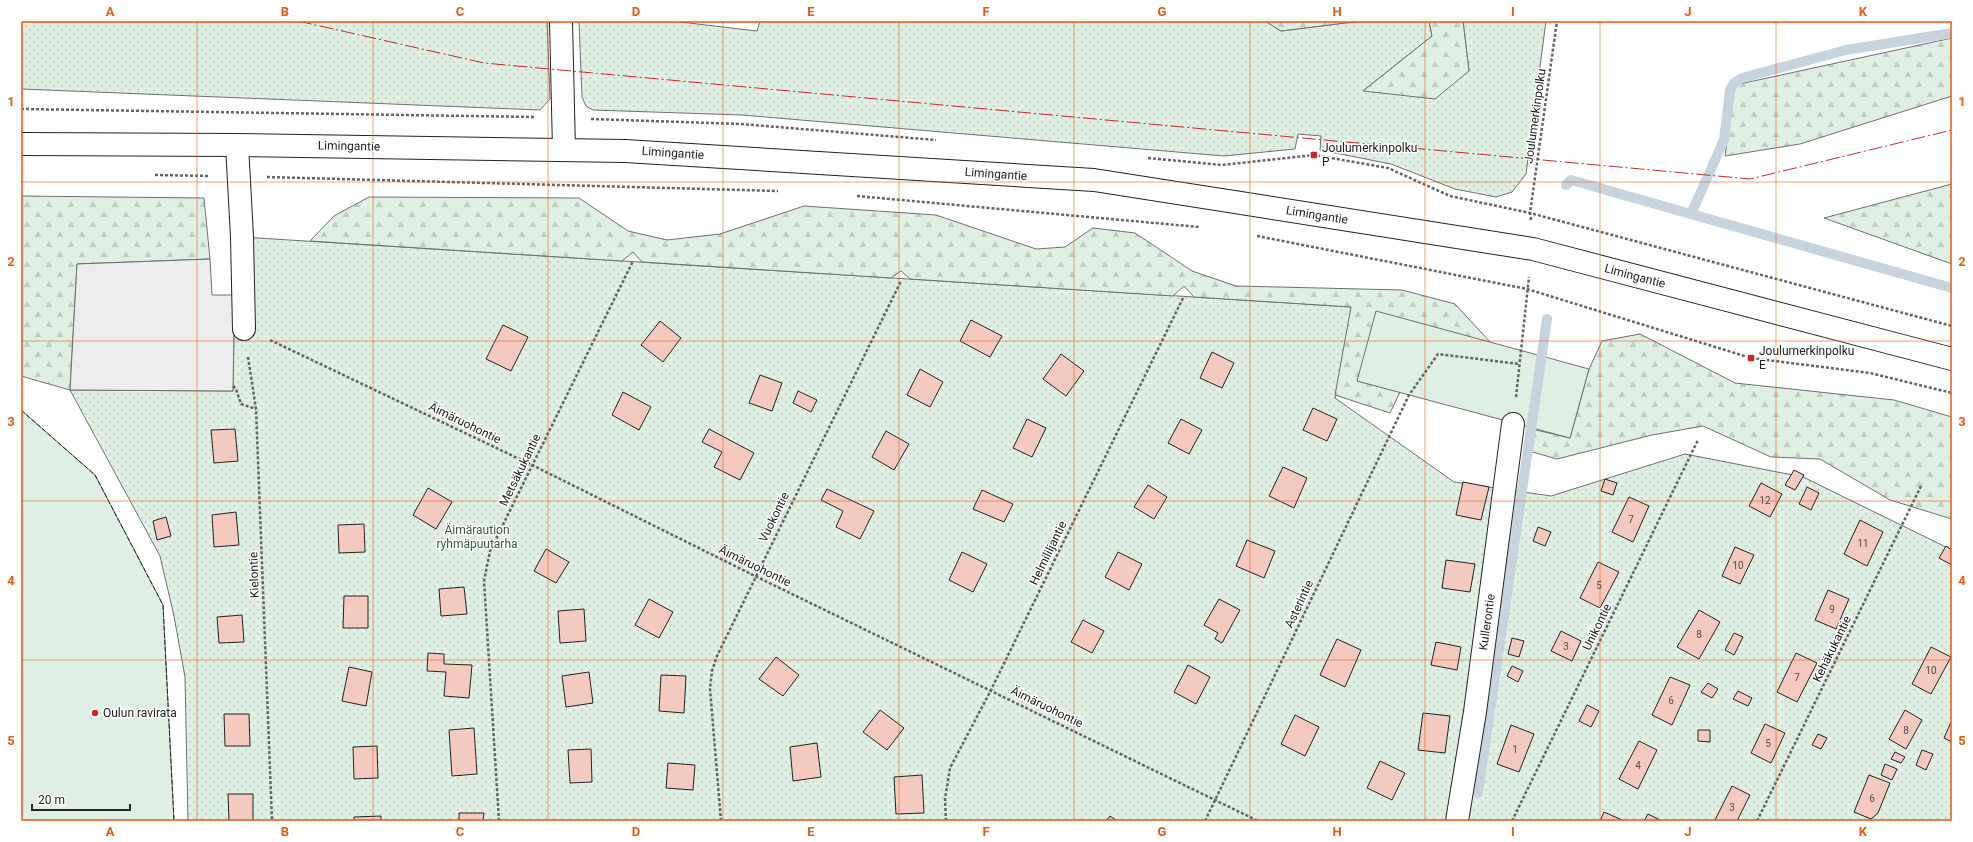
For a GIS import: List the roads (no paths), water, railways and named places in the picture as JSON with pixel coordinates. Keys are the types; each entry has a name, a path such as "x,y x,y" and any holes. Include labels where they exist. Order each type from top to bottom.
{"main road":[{"path":"561,21 564,150"},
{"name":"Limingantie","path":"21,144 625,150 1094,180 1533,249 1952,359"},
{"path":"237,145 242,237 244,329"},
{"name":"Kullerontie","path":"1458,821 1475,712 1513,424"}],"waterway":[{"path":"1691,214 1724,140 1730,90 1734,83 1742,78 1846,50 1952,33"},
{"path":"1566,185 1571,180 1952,288"},
{"path":"1478,793 1547,319"}],"place":[{"name":"Joulumerkinpolku P","path":"1314,155"},
{"name":"Joulumerkinpolku E","path":"1751,358"},
{"name":"Oulun ravirata","path":"95,713"}],"park label":[{"name":"Äimäraution ryhmäpuutarha","path":"477,537"}]}
